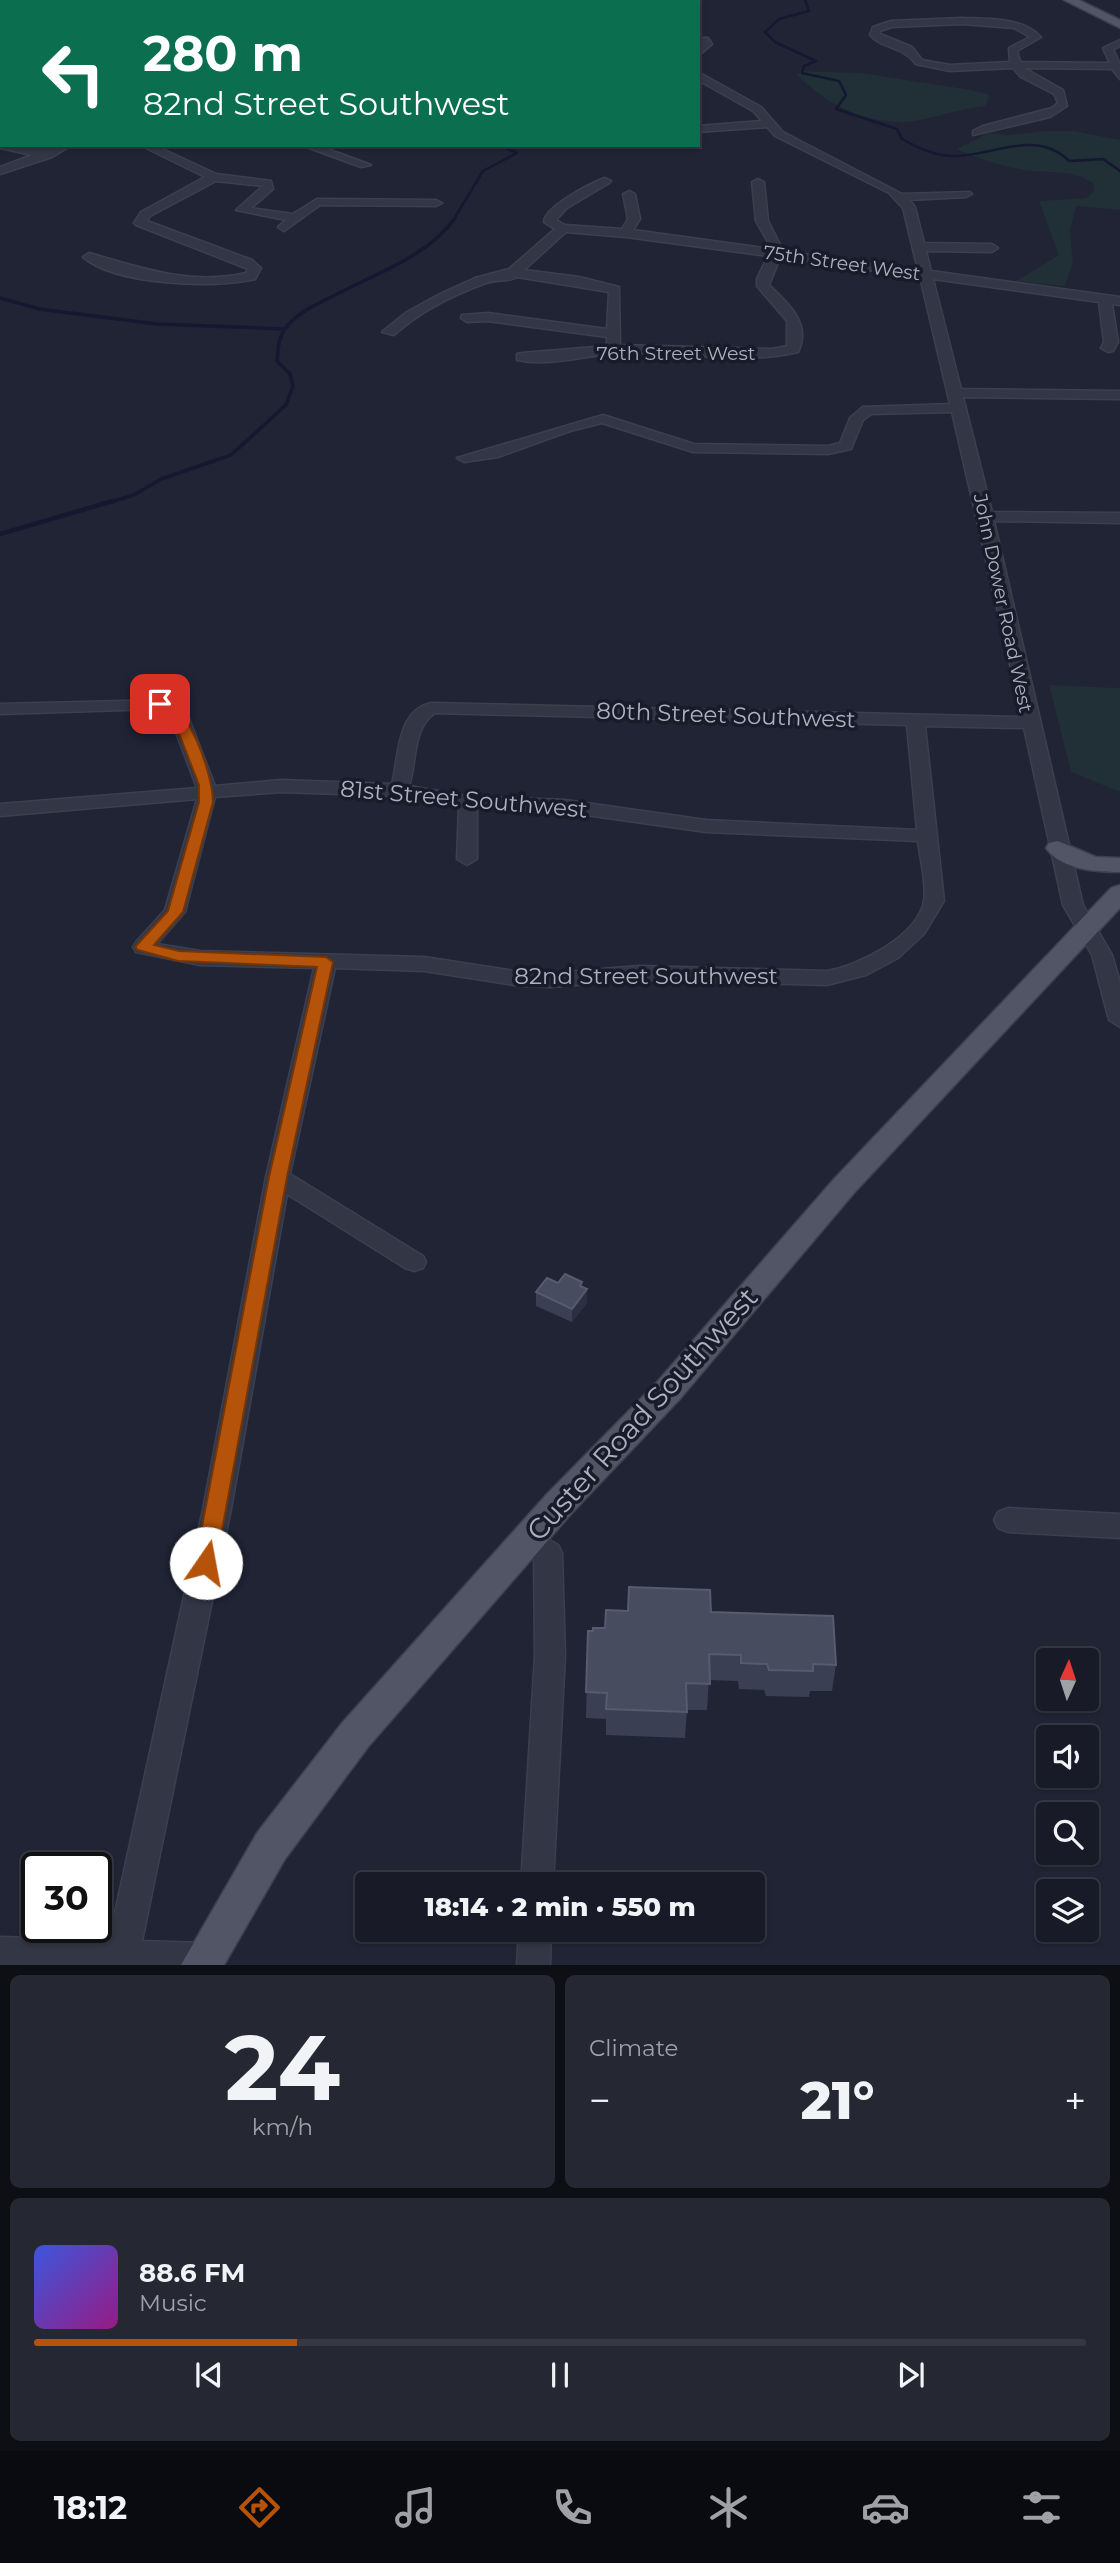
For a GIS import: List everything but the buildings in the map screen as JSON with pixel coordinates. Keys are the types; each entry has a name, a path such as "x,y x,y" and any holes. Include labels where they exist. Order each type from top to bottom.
{"main road":[{"path":"1070,0 1120,24"},
{"path":"1059,848 1091,864 1120,866"},
{"name":"Custer Road Southwest","path":"202,1962 271,1846 355,1735 528,1540 668,1391 844,1186 1120,893"}],"street":[{"path":"977,133 998,124 1050,113 1063,104 1059,92 1022,73 1016,65 1013,49 1036,36 1015,25 906,22 883,26 875,33 881,40 909,49 917,61 950,68 1016,65 1117,71 1108,47 1120,43"},
{"path":"700,51 706,44 705,40"},
{"path":"700,76 757,109 769,124 793,142 902,197 966,194"},
{"path":"700,129 769,124"},
{"path":"7,147 48,155"},
{"path":"0,171 63,147"},
{"path":"149,147 214,177 267,183 269,187 241,209 295,218"},
{"path":"312,147 365,165"},
{"path":"89,257 134,271 184,279 211,281 251,276 255,268 248,263 140,223 145,214 214,177"},
{"path":"391,331 510,276 511,272 563,228 550,222 553,213 564,202 595,189 605,181"},
{"path":"758,182 761,221 776,244 777,254"},
{"path":"626,233 634,222 629,194"},
{"name":"John Dower Road West","path":"902,197 909,206 957,400 1073,905 1101,955 1120,1020"},
{"path":"283,228 321,202 436,203"},
{"name":"75th Street West","path":"563,228 626,233 1120,301"},
{"path":"919,247 992,248"},
{"name":"76th Street West","path":"522,356 547,357 612,350 788,351 796,343 790,312 763,286 763,279 777,254"},
{"path":"511,272 614,289 617,296 612,350"},
{"path":"1104,299 1111,342 1108,348"},
{"path":"467,318 488,317 614,334"},
{"path":"464,458 498,453 572,425 603,419 693,448 828,450 846,446 857,418 868,410 957,400 1120,395"},
{"path":"985,516 1120,518"},
{"path":"0,709 160,704 179,716 207,793"},
{"name":"80th Street Southwest","path":"400,790 415,722 423,711 431,708 1030,723"},
{"path":"915,720 928,836"},
{"name":"81st Street Southwest","path":"0,810 292,786 400,790 468,802 565,806 706,827 928,836"},
{"name":"82nd Street Southwest","path":"207,793 201,828 175,912 143,947 178,956 424,964 521,979 552,980 639,973 827,978 857,973 881,960 914,931 931,910 933,884 928,836"},
{"path":"467,859 468,802"},
{"path":"122,1956 217,1509 278,1177 326,962"},
{"path":"278,1177 414,1262"},
{"path":"1008,1520 1120,1526"},
{"path":"528,1540 548,1553 550,1573 550,1655 538,1872"},
{"path":"533,1965 534,1942"},
{"path":"0,1953 122,1956 202,1962"}],"shaded area":[{"path":"802,71 861,73 990,95 985,106 920,120 886,121 853,113 838,106 797,75"},
{"path":"1074,131 1120,140 1120,210 1076,206 1070,230 1073,264 1064,286 1016,281 1059,255 1039,201 1086,198 1094,191 1094,184 1069,174 1006,166 956,149 989,133 1008,135"},
{"path":"1049,685 1120,688 1120,792 1071,772"}],"waterway":[{"path":"805,0 809,11 779,19 765,32 775,42 816,61 804,66 802,73 839,81 846,95 836,109 897,129 902,139 940,155 969,155 1014,146 1043,146 1056,151 1069,161 1103,159 1120,171"},
{"path":"454,219 483,171 517,153 504,147"},
{"path":"285,329 313,306 415,254 444,232 455,218"},
{"path":"0,298 39,309 157,324 285,329"},
{"path":"107,503 134,495 161,479 231,455 286,405 293,386 290,374 277,361 285,329"},
{"path":"0,534 113,501"}],"route":[{"path":"160,704 173,709 179,716 207,793 201,828 175,912 166,926 143,947 178,956 200,958 326,962 278,1177 206,1563"}]}
